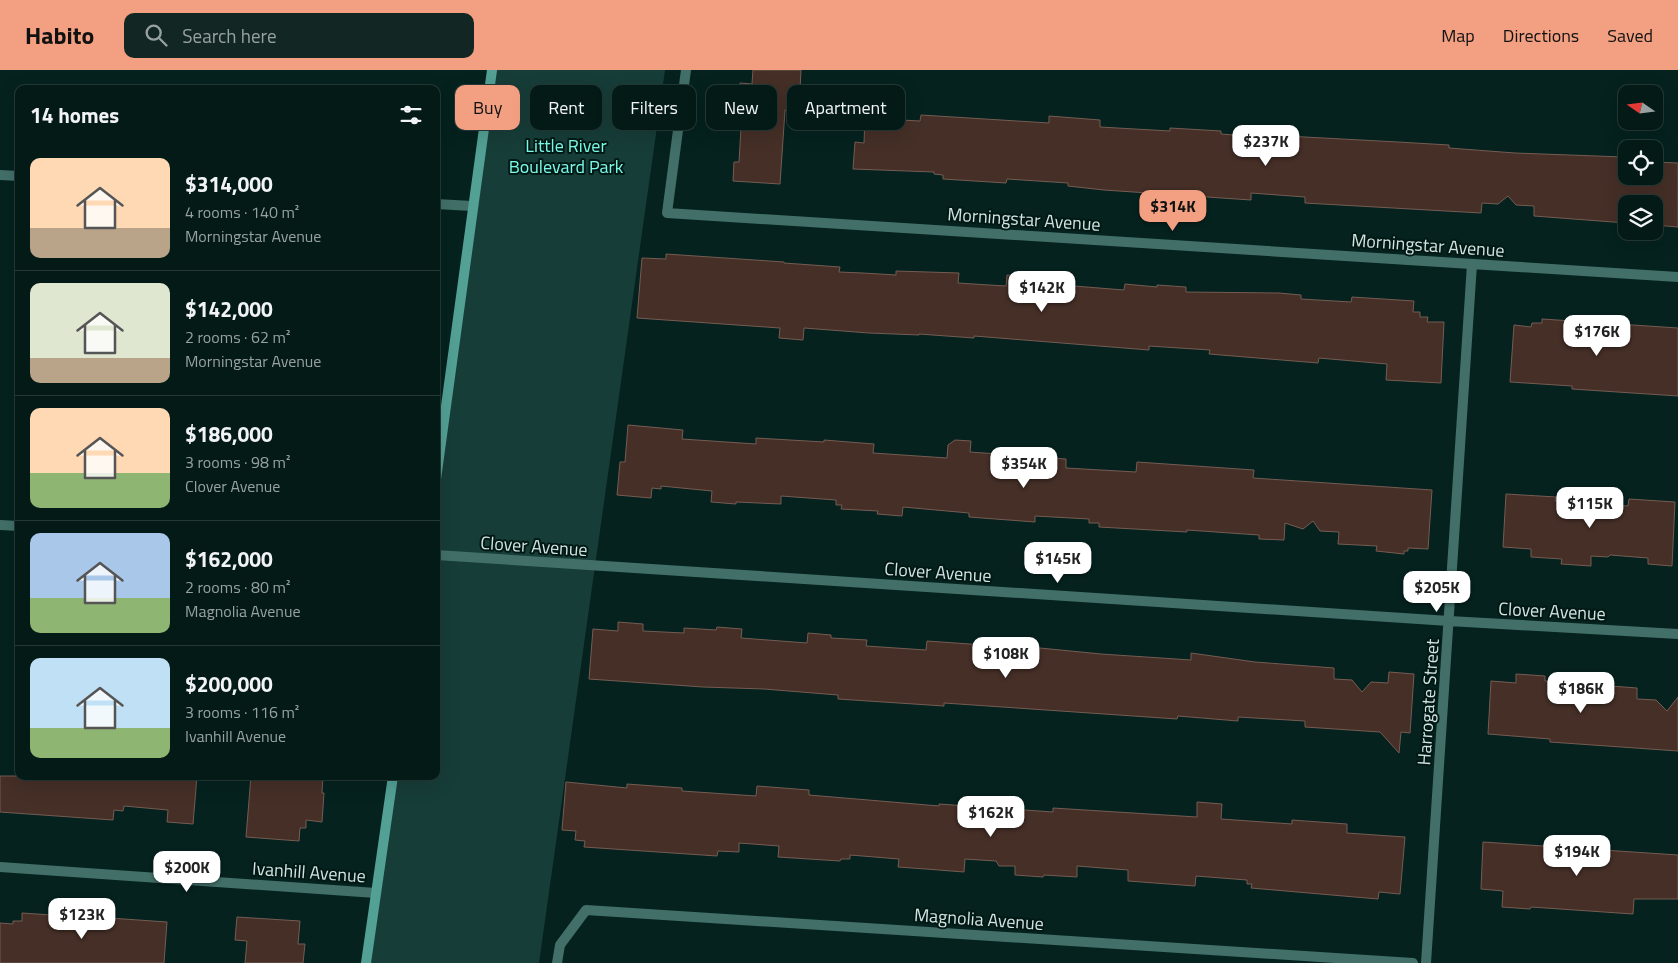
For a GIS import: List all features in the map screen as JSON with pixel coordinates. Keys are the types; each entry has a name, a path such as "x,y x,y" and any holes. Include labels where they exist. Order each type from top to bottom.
{"street":[{"path":"440,449 492,70"},
{"name":"Morningstar Avenue","path":"686,70 666,213 1678,277"},
{"path":"0,175 15,176"},
{"path":"440,204 472,206"},
{"name":"Harrogate Street","path":"1426,963 1472,264"},
{"path":"0,524 15,526"},
{"name":"Clover Avenue","path":"440,555 1449,621 1678,634"},
{"path":"366,963 392,780"},
{"name":"Ivanhill Avenue","path":"0,867 376,893"},
{"name":"Magnolia Avenue","path":"557,963 560,945 586,910 1413,963"}],"green space":[{"name":"Little River Boulevard Park","path":"492,70 665,70 663,85 612,85 612,130 657,130 539,963 366,963 392,780 440,780 440,450 484,130 520,130 520,85 490,85"}],"building":[{"path":"753,70 801,70 800,85 787,85 787,110 785,110 780,184 733,181 734,162 739,162 741,130 777,130 777,85 740,85 740,83 752,84"},
{"path":"921,115 1049,123 1049,116 1100,120 1100,127 1170,131 1170,128 1221,131 1221,134 1286,139 1286,136 1449,145 1449,148 1515,153 1618,157 1618,185 1663,185 1663,162 1678,163 1678,227 1663,226 1663,195 1618,195 1618,222 1534,216 1534,206 1516,205 1508,196 1498,204 1482,203 1481,213 1305,203 1305,197 1251,193 1251,200 1104,190 1068,186 1068,183 1007,179 1006,183 943,179 943,175 934,174 934,172 853,169 855,142 864,143 865,130 905,130 905,120 920,121"},
{"path":"666,254 840,267 839,272 896,275 896,271 959,273 958,283 989,285 1006,286 1007,275 1074,280 1074,286 1124,290 1125,284 1157,287 1157,285 1186,287 1186,292 1279,293 1301,295 1301,299 1351,302 1352,297 1414,301 1413,312 1420,312 1420,317 1428,317 1427,322 1444,322 1441,383 1386,380 1387,364 1319,358 1318,363 1209,354 1210,350 1149,346 1149,350 974,336 974,338 804,328 803,340 779,338 780,328 637,318 642,258 666,259"},
{"path":"1542,319 1678,328 1678,396 1572,389 1572,386 1510,382 1514,325 1531,327 1532,323 1542,323"},
{"path":"628,425 683,430 682,439 756,444 756,438 824,442 824,440 874,444 873,453 947,458 948,445 955,440 971,441 970,452 1066,459 1066,468 1136,472 1137,462 1254,470 1253,478 1432,490 1428,549 1408,548 1408,551 1404,551 1404,554 1376,551 1377,546 1338,544 1339,532 1320,531 1313,521 1303,529 1285,523 1284,540 1259,539 1259,535 1099,527 1099,523 1089,523 1089,519 1035,516 1035,522 969,517 969,513 903,507 902,516 877,514 878,511 841,509 842,505 836,505 836,500 781,496 781,504 711,502 712,491 661,486 661,489 652,488 651,498 617,495 620,462 625,462"},
{"path":"1506,494 1556,497 1555,501 1628,506 1629,499 1675,502 1672,566 1648,564 1648,558 1610,555 1608,557 1591,556 1591,566 1561,564 1562,559 1531,557 1531,549 1503,547"},
{"path":"618,622 643,624 643,631 684,633 684,628 716,630 717,627 742,629 741,638 807,643 808,633 831,635 831,638 867,640 866,646 926,650 927,641 984,645 984,656 1003,657 1011,667 1021,658 1039,659 1040,648 1191,660 1191,653 1255,662 1334,668 1334,679 1352,680 1362,692 1371,682 1388,683 1389,672 1414,674 1410,733 1401,732 1399,753 1380,732 1305,727 1305,721 1238,717 1238,721 1178,716 1177,719 944,703 944,706 838,699 838,695 764,689 589,679 593,629 618,631"},
{"path":"1516,674 1545,676 1545,681 1637,688 1637,699 1656,700 1667,711 1678,697 1678,751 1550,742 1550,739 1488,734 1491,681 1516,683"},
{"path":"0,776 15,776 15,780 197,780 193,824 167,822 168,810 124,806 123,811 114,810 113,820 0,812"},
{"path":"251,780 323,780 322,822 306,820 306,828 300,828 299,841 246,837"},
{"path":"566,782 627,788 627,784 682,788 682,791 756,796 757,786 809,790 809,795 939,806 939,804 1053,812 1053,808 1197,817 1197,802 1222,804 1221,819 1292,824 1292,820 1347,824 1347,833 1405,837 1400,894 1379,892 1378,899 1251,888 1252,884 1247,884 1247,880 1196,876 1195,886 1128,881 1128,870 1077,866 1077,877 1015,875 1015,866 999,866 996,861 965,859 964,872 898,867 899,859 850,855 850,859 841,859 840,861 778,857 779,846 739,843 739,852 718,851 717,856 584,847 585,841 575,840 576,831 562,830"},
{"path":"1483,842 1678,855 1678,899 1634,899 1633,914 1531,907 1530,909 1502,907 1503,891 1481,889"},
{"path":"22,913 167,922 164,963 0,963 0,923 13,924 13,921 22,921"},
{"path":"237,917 300,921 298,944 305,944 303,963 245,963 247,941 235,940"}]}
